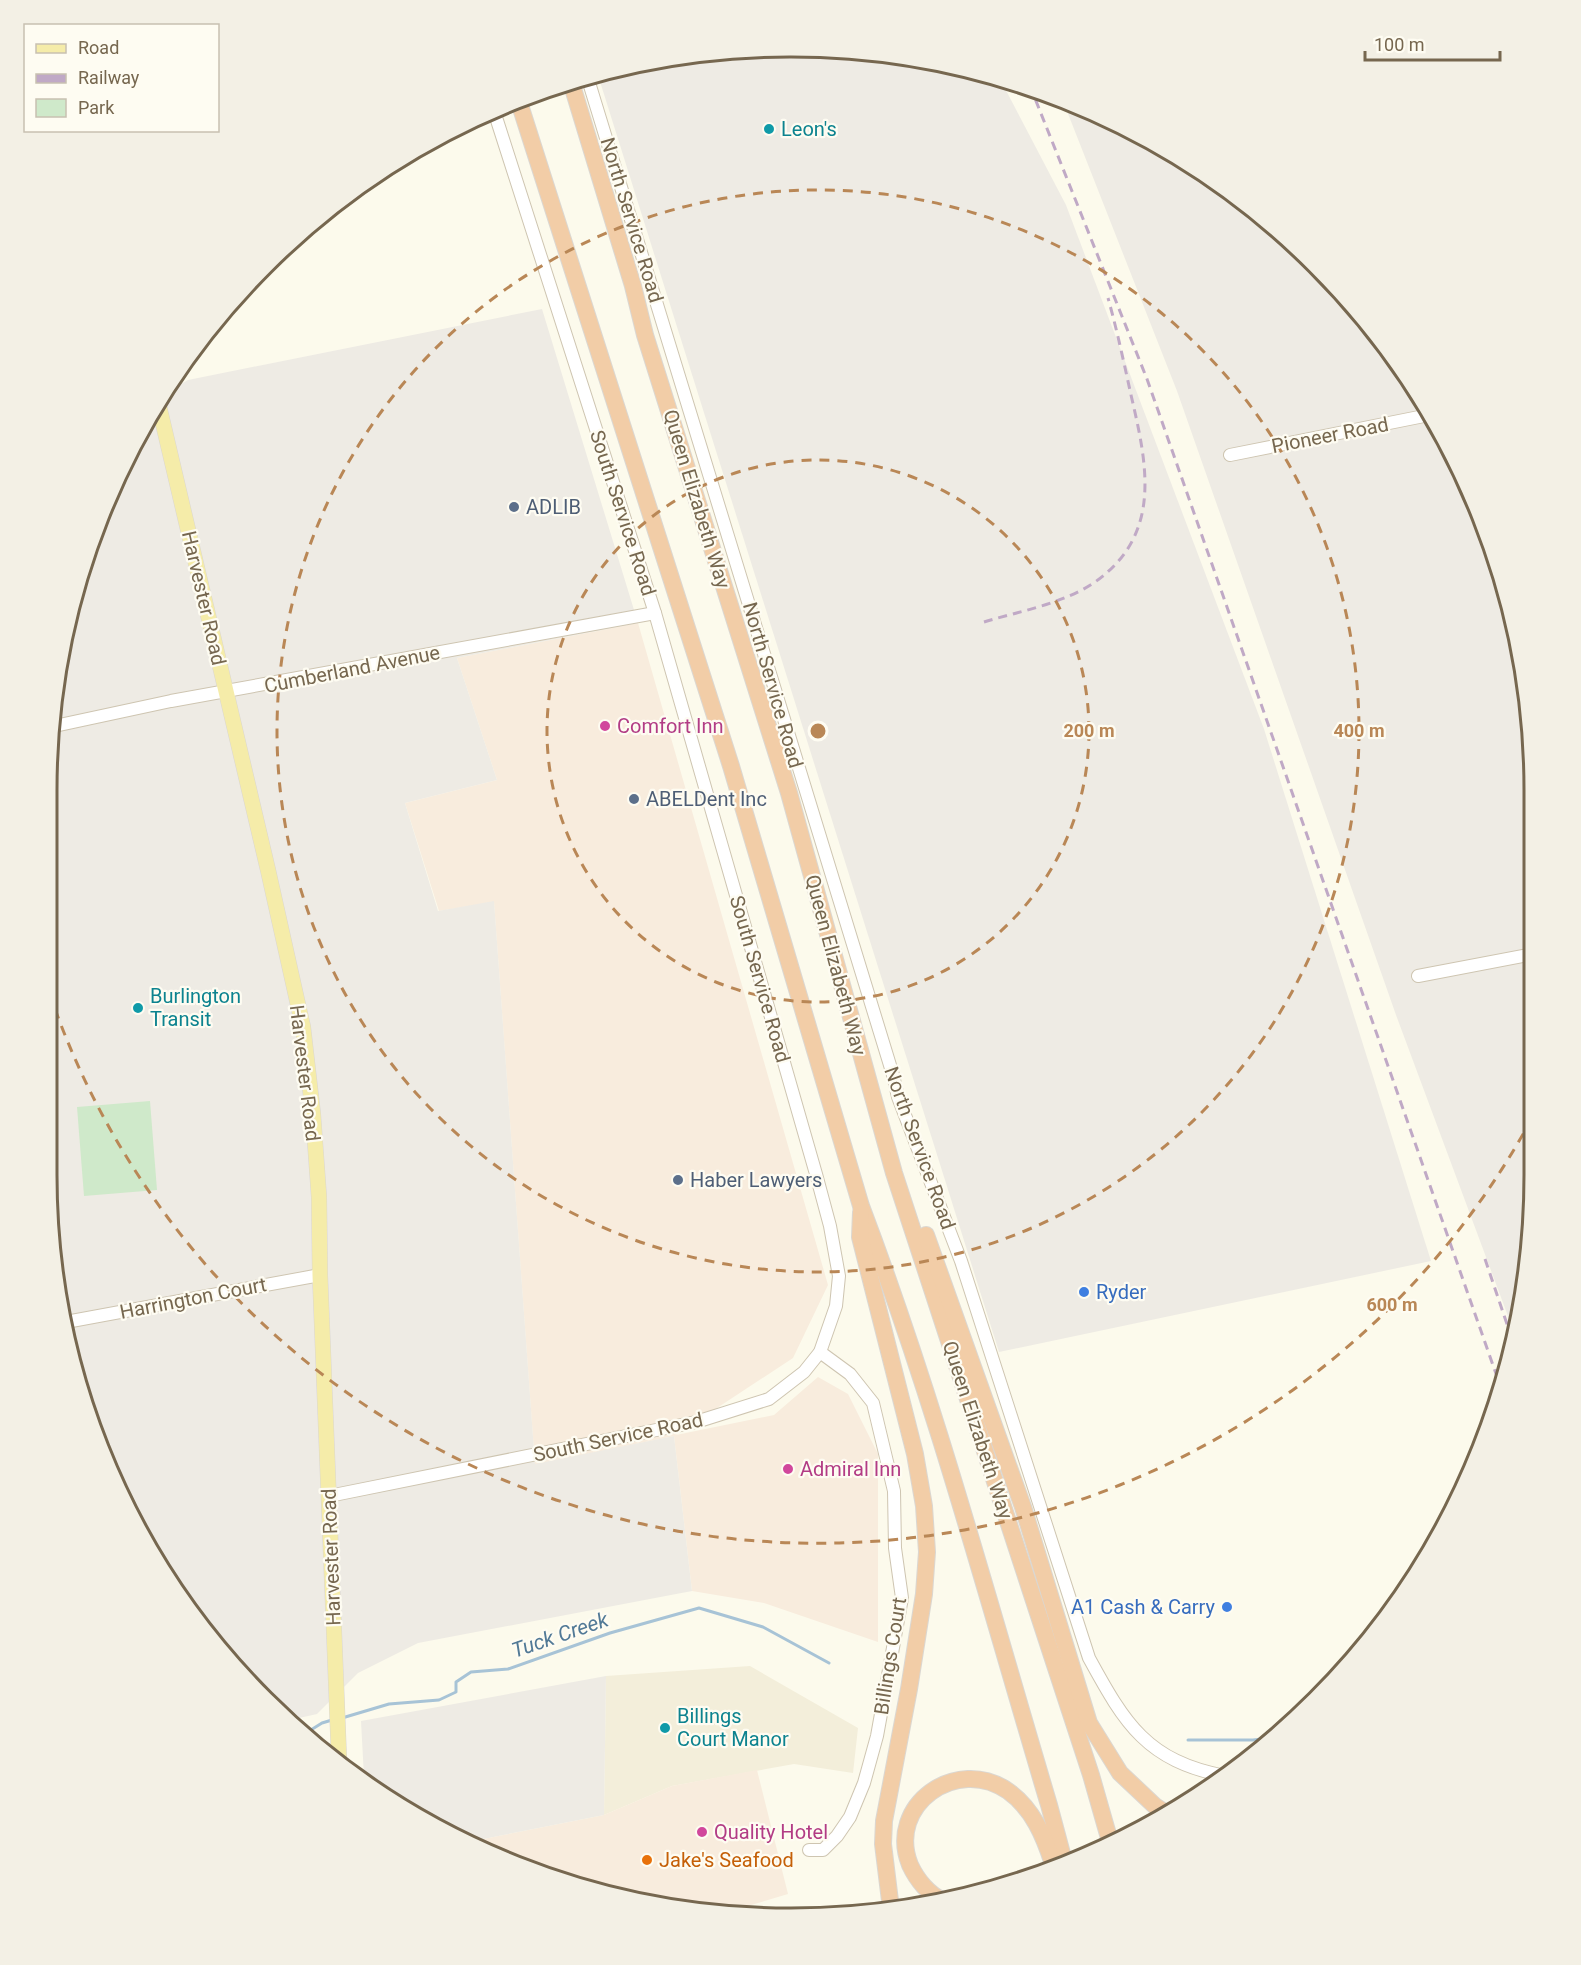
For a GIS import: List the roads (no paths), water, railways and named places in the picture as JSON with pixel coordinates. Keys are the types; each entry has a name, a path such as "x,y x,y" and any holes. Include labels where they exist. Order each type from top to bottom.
{"highway":[{"name":"Queen Elizabeth Way","path":"574,90 645,335 789,793 894,1173 1091,1775 1108,1835"},
{"name":"Queen Elizabeth Way","path":"521,109 734,776 861,1206 888,1276 919,1368 1062,1855"},
{"path":"894,1173 913,1198 1023,1507 1089,1723 1120,1773 1159,1809"},
{"path":"861,1206 860,1237 915,1454 924,1506 927,1552 923,1605 884,1821 883,1844 890,1901"},
{"path":"932,1894 914,1873 909,1861 907,1831 915,1808 935,1788 962,1778 973,1778 996,1784 1009,1791 1030,1812 1039,1826 1051,1859"}],"main road":[{"name":"Harvester Road","path":"161,415 303,1027 313,1114 318,1188 339,1752"}],"street":[{"name":"North Service Road","path":"590,85 804,790 894,1075 898,1097 961,1261 1089,1658 1114,1704 1138,1733 1161,1753 1201,1771 1213,1773"},
{"name":"South Service Road","path":"329,1496 696,1422 769,1399 804,1372 820,1352 829,1330 838,1293 839,1276 830,1226 655,613 497,119"},
{"name":"Pioneer Road","path":"1230,455 1422,417"},
{"name":"Cumberland Avenue","path":"60,726 171,701 226,693 655,613"},
{"path":"1418,976 1524,956"},
{"name":"Harrington Court","path":"72,1321 320,1275"},
{"name":"Billings Court","path":"809,1850 822,1850 837,1836 850,1817 864,1783 877,1736 902,1598 895,1548 894,1491 873,1402 849,1374 820,1352"}],"waterway":[{"name":"Tuck Creek","path":"342,1718 389,1704 439,1700 456,1692 456,1682 471,1672 508,1669 610,1633 699,1608 763,1627 829,1663"},
{"name":"Tuck Creek","path":"311,1730 332,1720"},
{"name":"Tuck Creek","path":"1188,1740 1257,1740"}],"railway":[{"path":"1035,100 1147,379 1496,1374"},
{"path":"984,622 1055,601 1083,590 1117,563 1132,542 1140,520 1145,472 1137,421 1108,298"},
{"path":"1485,1259 1508,1327"}],"place":[{"name":"Leon's","path":"769,129"},
{"name":"ADLIB","path":"514,507"},
{"name":"Comfort Inn","path":"605,726"},
{"name":"ABELDent Inc","path":"634,799"},
{"name":"Burlington Transit","path":"138,1008"},
{"name":"Haber Lawyers","path":"678,1180"},
{"name":"Ryder","path":"1084,1292"},
{"name":"Admiral Inn","path":"788,1469"},
{"name":"A1 Cash & Carry","path":"1227,1607"},
{"name":"Billings Court Manor","path":"665,1728"},
{"name":"Quality Hotel","path":"702,1832"},
{"name":"Jake's Seafood","path":"647,1860"}]}
